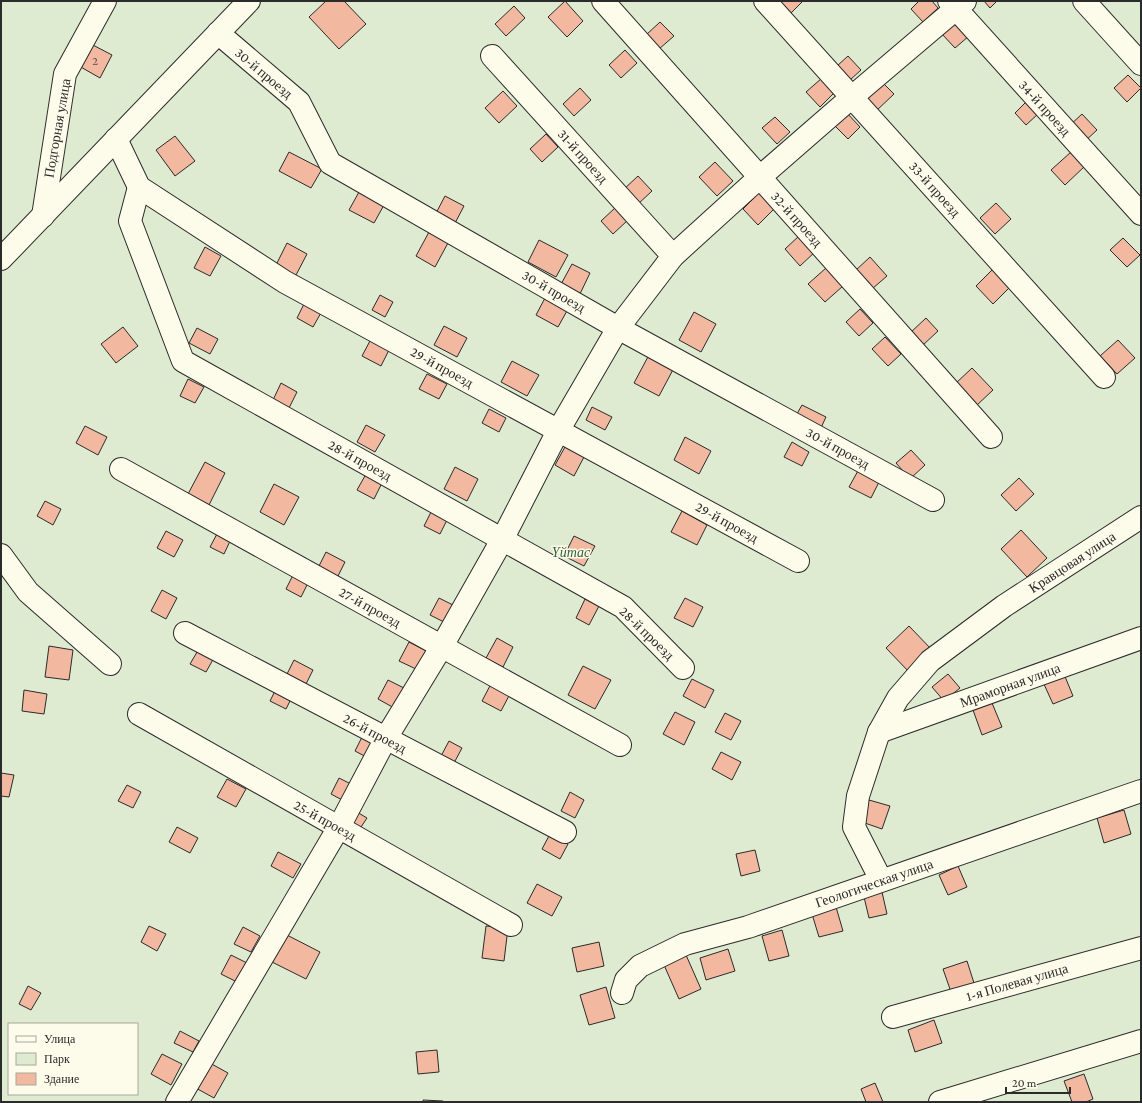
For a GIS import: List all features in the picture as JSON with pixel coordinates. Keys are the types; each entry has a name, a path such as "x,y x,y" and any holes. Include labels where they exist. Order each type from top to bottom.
{"street":[{"name":"Подгорная улица","path":"43,216 65,74 105,1"},
{"path":"1,259 249,1"},
{"name":"32-й проезд","path":"603,1 991,437"},
{"name":"33-й проезд","path":"765,1 1104,378"},
{"path":"1084,1 1141,64"},
{"path":"177,1102 339,827 386,738 442,646 502,540 558,431 618,328 673,256 760,177 957,4"},
{"name":"34-й проезд","path":"957,4 1141,214"},
{"name":"30-й проезд","path":"218,33 299,102 330,163 618,328 933,500"},
{"name":"31-й проезд","path":"492,56 673,256"},
{"path":"116,139 139,187"},
{"name":"29-й проезд","path":"139,187 285,282 798,561"},
{"name":"28-й проезд","path":"139,187 130,221 183,361 623,607 683,668"},
{"name":"27-й проезд","path":"121,469 620,745"},
{"name":"Кравцовая улица","path":"881,880 854,827 858,796 879,732 898,698 930,661 1004,606 1141,517"},
{"path":"1,555 28,592 110,664"},
{"name":"26-й проезд","path":"185,633 565,832"},
{"name":"Мраморная улица","path":"879,732 1141,638"},
{"name":"25-й проезд","path":"139,714 511,925"},
{"name":"Геологическая улица","path":"622,993 626,980 640,966 685,944 748,927 1141,791"},
{"name":"1-я Полевая улица","path":"893,1017 1141,948"},
{"path":"940,1102 1141,1041"}],"green space":[{"name":"Үйтас","path":"1,1 1141,1 1141,1102 1,1102"}],"building":[{"path":"326,1 344,1 366,24 339,49 309,17"},
{"path":"565,1 583,21 567,37 548,17"},
{"path":"780,1 803,1 791,13"},
{"path":"919,1 932,1 938,8 923,22 911,9"},
{"path":"984,1 997,1 990,8"},
{"path":"514,6 525,18 506,36 495,24"},
{"path":"954,20 969,36 955,48 941,33"},
{"path":"660,22 674,36 659,49 646,35"},
{"path":"91,44 112,55 100,78 79,66"},
{"path":"625,50 637,63 621,78 609,65"},
{"path":"848,56 861,70 850,80 837,66"},
{"path":"1128,75 1141,88 1127,102 1114,88"},
{"path":"822,78 835,92 820,107 806,92"},
{"path":"881,81 894,94 875,112 862,98"},
{"path":"580,88 591,100 574,116 563,104"},
{"path":"503,91 517,106 499,123 485,108"},
{"path":"1026,102 1038,114 1026,125 1015,113"},
{"path":"846,112 860,127 848,139 833,124"},
{"path":"1082,114 1097,130 1084,142 1069,126"},
{"path":"775,117 790,132 777,144 762,128"},
{"path":"546,134 558,147 542,162 530,149"},
{"path":"175,136 195,161 175,176 156,150"},
{"path":"289,152 322,169 311,188 279,171"},
{"path":"1071,152 1085,166 1065,185 1051,170"},
{"path":"715,162 733,181 717,196 699,177"},
{"path":"638,176 652,191 637,205 623,190"},
{"path":"359,192 384,205 374,223 349,210"},
{"path":"760,192 775,208 758,225 743,209"},
{"path":"445,196 464,206 454,225 435,215"},
{"path":"996,203 1011,219 995,234 980,218"},
{"path":"616,207 628,220 613,234 601,221"},
{"path":"429,232 448,243 435,267 416,256"},
{"path":"800,235 816,251 800,266 785,249"},
{"path":"1123,238 1140,255 1127,267 1110,250"},
{"path":"539,240 568,255 556,277 528,262"},
{"path":"287,243 307,254 295,277 275,267"},
{"path":"205,247 221,256 210,276 194,268"},
{"path":"870,257 887,276 872,289 855,271"},
{"path":"572,264 590,273 579,296 560,286"},
{"path":"826,268 843,286 825,302 808,284"},
{"path":"994,268 1011,286 993,304 976,286"},
{"path":"380,295 393,302 385,317 372,310"},
{"path":"545,298 568,309 558,327 536,315"},
{"path":"305,302 322,311 313,327 297,318"},
{"path":"860,309 873,323 859,336 846,322"},
{"path":"694,312 716,324 701,352 679,340"},
{"path":"926,318 938,331 922,346 910,333"},
{"path":"444,326 467,338 457,357 434,345"},
{"path":"123,327 138,346 116,363 101,344"},
{"path":"197,328 218,339 210,354 189,343"},
{"path":"885,337 901,354 888,366 872,349"},
{"path":"371,339 390,348 381,366 362,356"},
{"path":"1118,340 1135,358 1117,374 1100,356"},
{"path":"650,353 675,366 659,396 634,383"},
{"path":"512,361 539,375 527,396 501,382"},
{"path":"972,368 993,390 976,406 955,384"},
{"path":"427,374 447,384 439,399 419,389"},
{"path":"188,379 204,387 195,403 180,396"},
{"path":"281,383 297,392 289,408 273,400"},
{"path":"802,405 826,417 819,432 794,419"},
{"path":"592,407 612,417 605,430 586,420"},
{"path":"489,409 506,418 499,432 482,423"},
{"path":"366,425 385,435 375,452 357,442"},
{"path":"85,426 107,437 98,455 76,443"},
{"path":"685,437 711,451 699,474 674,460"},
{"path":"792,442 809,452 802,466 784,457"},
{"path":"565,447 584,457 574,476 555,465"},
{"path":"911,450 925,465 910,479 896,463"},
{"path":"205,462 225,473 209,505 188,494"},
{"path":"455,467 478,479 467,501 444,489"},
{"path":"859,469 880,480 871,498 849,487"},
{"path":"366,474 382,483 374,499 357,490"},
{"path":"1019,478 1034,494 1016,511 1001,495"},
{"path":"274,484 299,497 284,525 260,512"},
{"path":"45,501 61,509 53,525 37,516"},
{"path":"433,508 449,516 440,534 424,526"},
{"path":"682,511 707,525 697,545 671,532"},
{"path":"1021,530 1047,558 1027,577 1001,549"},
{"path":"166,531 183,540 174,557 157,548"},
{"path":"218,532 231,539 224,554 210,547"},
{"path":"574,536 595,546 584,566 564,556"},
{"path":"326,552 345,562 336,580 317,570"},
{"path":"294,573 309,581 301,597 286,589"},
{"path":"162,590 177,598 166,619 151,611"},
{"path":"439,598 453,605 444,622 430,615"},
{"path":"685,598 703,607 693,627 674,618"},
{"path":"585,599 599,606 589,625 576,618"},
{"path":"909,626 933,651 910,673 886,648"},
{"path":"497,638 513,647 503,667 486,658"},
{"path":"409,642 426,651 416,669 399,661"},
{"path":"49,646 73,650 69,680 45,677"},
{"path":"200,647 215,656 206,672 190,664"},
{"path":"294,660 313,670 306,684 287,674"},
{"path":"583,666 611,680 595,709 568,695"},
{"path":"948,674 960,688 944,701 932,687"},
{"path":"1064,674 1073,696 1053,704 1043,682"},
{"path":"692,679 714,690 705,708 683,696"},
{"path":"388,680 406,689 396,709 378,699"},
{"path":"493,680 512,690 501,711 482,701"},
{"path":"277,687 293,695 286,709 270,701"},
{"path":"24,690 47,694 44,714 22,711"},
{"path":"992,703 1002,727 982,735 973,710"},
{"path":"675,712 695,722 684,745 663,734"},
{"path":"725,713 741,721 731,740 715,732"},
{"path":"363,735 378,743 370,759 355,751"},
{"path":"449,741 462,748 454,763 441,756"},
{"path":"721,752 741,762 732,780 712,769"},
{"path":"1,773 14,775 9,797 1,796"},
{"path":"339,778 353,785 344,801 331,794"},
{"path":"227,779 246,789 236,807 217,797"},
{"path":"127,785 141,792 133,808 118,801"},
{"path":"570,792 584,800 575,818 561,811"},
{"path":"869,800 890,806 882,829 862,822"},
{"path":"1124,810 1131,834 1104,843 1097,818"},
{"path":"357,812 367,818 359,830 349,825"},
{"path":"177,827 198,838 190,853 169,842"},
{"path":"550,834 568,844 560,859 542,849"},
{"path":"755,850 760,871 741,876 736,854"},
{"path":"278,852 301,864 293,878 271,866"},
{"path":"958,866 967,887 948,895 939,875"},
{"path":"537,884 562,897 552,916 527,903"},
{"path":"882,892 887,914 869,918 864,897"},
{"path":"836,907 843,931 819,937 812,914"},
{"path":"149,926 166,934 157,951 141,942"},
{"path":"486,926 508,928 504,961 482,958"},
{"path":"243,927 260,936 251,952 234,944"},
{"path":"782,930 789,956 769,961 762,936"},
{"path":"285,934 320,952 306,979 270,961"},
{"path":"599,942 604,966 577,972 572,948"},
{"path":"728,949 735,971 706,980 700,958"},
{"path":"231,955 247,963 237,982 221,974"},
{"path":"686,955 701,989 679,999 664,965"},
{"path":"967,961 974,983 951,992 943,969"},
{"path":"28,986 41,993 31,1010 19,1004"},
{"path":"606,987 615,1018 589,1025 580,995"},
{"path":"934,1020 942,1043 915,1052 908,1030"},
{"path":"180,1031 199,1041 193,1052 174,1043"},
{"path":"437,1050 439,1072 418,1074 416,1052"},
{"path":"162,1054 182,1064 171,1085 151,1074"},
{"path":"208,1062 228,1073 214,1098 194,1087"},
{"path":"1084,1074 1093,1099 1086,1102 1072,1102 1064,1081"},
{"path":"875,1083 883,1102 866,1102 861,1089"},
{"path":"423,1100 443,1101 443,1102 423,1102"}]}
